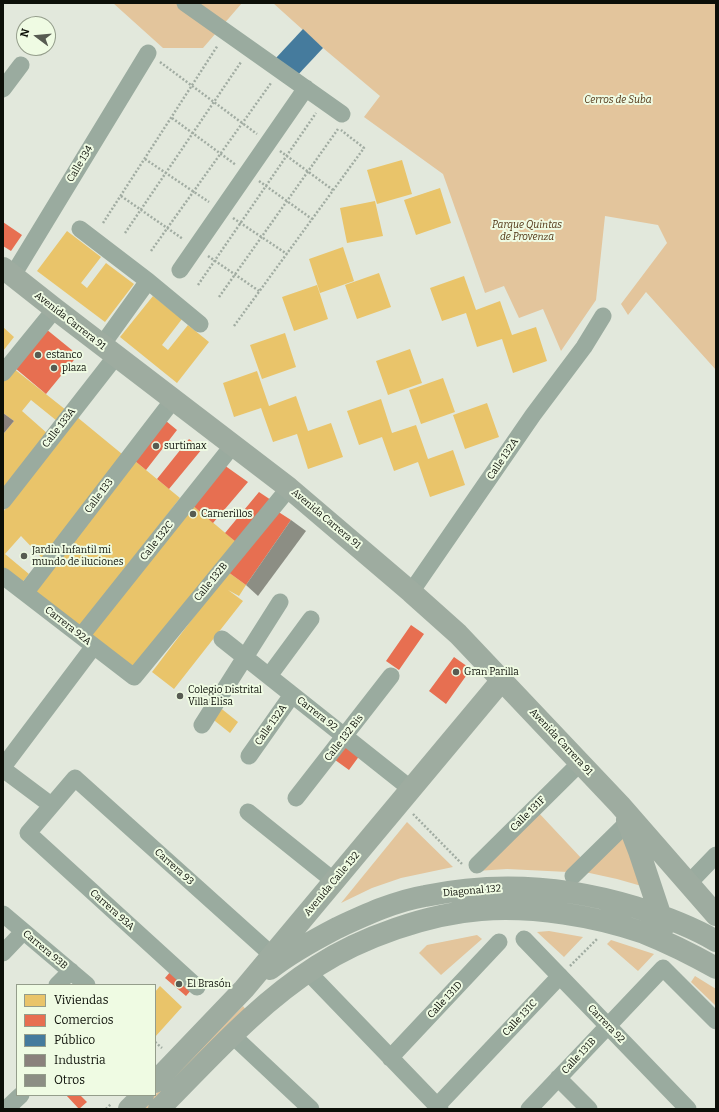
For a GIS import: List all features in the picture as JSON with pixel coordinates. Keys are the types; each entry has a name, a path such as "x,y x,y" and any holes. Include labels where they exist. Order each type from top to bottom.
{"main road":[{"name":"Avenida Carrera 91","path":"8,271 55,309 289,488 458,634 580,763 716,914"},
{"name":"Avenida Calle 132","path":"156,1081 244,989 502,680"},
{"name":"Avenida Carrera 91","path":"624,813 670,944"},
{"name":"Diagonal 132","path":"244,989 277,963 324,934 353,920 424,896 458,890 491,888 554,889 606,899 660,915 703,933 716,941"},
{"name":"Diagonal 132","path":"232,1035 269,1002 308,972 342,951 374,936 432,918 481,910 525,910 581,917 630,929 670,944"},
{"path":"670,944 716,968"},
{"path":"160,1109 232,1035"},
{"path":"130,1109 142,1096"}],"street":[{"path":"185,3 306,88 340,121"},
{"name":"Calle 134","path":"8,271 148,53"},
{"path":"3,89 21,66"},
{"path":"180,270 306,88"},
{"path":"80,229 148,281 200,324"},
{"name":"Calle 133A","path":"3,501 109,350 148,281"},
{"path":"3,373 55,309"},
{"name":"Calle 132A","path":"411,592 442,536 533,415 600,322"},
{"name":"Calle 133","path":"25,593 173,400"},
{"name":"Calle 132C","path":"3,768 87,641 233,445"},
{"name":"Calle 132B","path":"134,677 289,488"},
{"name":"Carrera 92A","path":"4,578 134,677"},
{"path":"202,725 280,602"},
{"path":"269,676 311,619"},
{"name":"Carrera 92","path":"222,639 411,789"},
{"name":"Calle 132 Bis","path":"296,798 391,676"},
{"name":"Calle 132A","path":"249,756 292,695"},
{"name":"Calle 131F","path":"471,866 580,763"},
{"path":"3,768 51,806"},
{"name":"Carrera 93","path":"51,806 75,778 272,955"},
{"name":"Carrera 93A","path":"51,806 28,833 197,987"},
{"path":"248,812 334,881"},
{"path":"573,876 624,813"},
{"path":"689,883 716,855"},
{"name":"Carrera 93B","path":"3,914 86,984"},
{"path":"3,953 23,932"},
{"name":"Carrera 92","path":"524,939 688,1109"},
{"name":"Calle 131D","path":"390,1058 499,942"},
{"name":"Calle 131B","path":"529,1109 663,968 716,1021"},
{"path":"58,984 71,971"},
{"path":"308,972 438,1108"},
{"name":"Calle 131C","path":"438,1108 560,976"},
{"path":"232,1035 311,1109"},
{"path":"558,1078 589,1109"},
{"path":"6,1109 20,1096"}],"path":[{"path":"103,223 192,86 223,30"},
{"path":"148,53 333,190"},
{"path":"125,233 244,58"},
{"path":"151,251 272,81"},
{"path":"198,285 316,112"},
{"path":"219,297 308,172 340,121"},
{"path":"234,326 364,148"},
{"path":"410,811 471,866"},
{"path":"560,976 599,937"},
{"path":"156,1043 165,1051"}],"green space":[{"path":"113,3 242,3 203,48 163,48"},
{"name":"Cerros de Suba","path":"273,3 716,3 716,370 646,292 628,315 621,304 667,243 658,225 605,216 596,300 561,351 543,309 519,318 504,286 485,293 443,174 364,117 380,96"},
{"path":"537,811 583,860 568,872 507,869 476,871"},
{"path":"407,822 453,867 401,878 372,888 341,903"},
{"path":"624,833 645,887 585,872"},
{"path":"549,931 583,937 564,957 537,932"},
{"path":"477,935 482,939 441,975 419,953 427,945"},
{"path":"611,940 654,954 638,971 607,944"},
{"path":"695,976 716,989 716,1006 691,982"},
{"path":"243,1006 246,1010 149,1109 141,1109 154,1096 156,1096 156,1094"}],"building: Viviendas":[{"path":"402,160 412,194 377,204 367,170"},
{"path":"440,188 451,223 416,235 404,200"},
{"path":"375,201 383,236 347,243 340,208"},
{"path":"67,231 101,257 81,283 87,288 106,263 134,284 105,322 37,271"},
{"path":"343,247 354,281 320,293 309,259"},
{"path":"379,273 391,307 357,319 345,285"},
{"path":"464,276 476,310 500,301 512,335 536,327 547,361 513,373 502,339 477,347 466,313 442,321 430,288"},
{"path":"317,285 328,319 294,331 282,297"},
{"path":"153,296 182,319 162,345 168,350 188,325 209,342 177,383 120,337"},
{"path":"3,327 14,337 3,351"},
{"path":"285,333 296,367 262,379 250,345"},
{"path":"410,349 422,383 388,395 376,361"},
{"path":"13,368 66,410 57,421 31,400 22,411 48,434 3,491 3,432 4,433 14,421 3,413 3,381"},
{"path":"257,371 269,406 296,396 308,431 331,423 343,457 308,469 297,434 273,442 261,408 234,417 223,383"},
{"path":"443,378 455,412 421,424 409,390"},
{"path":"381,399 392,433 416,425 428,459 453,450 465,485 430,497 418,462 394,471 382,437 359,445 347,411"},
{"path":"487,403 499,437 465,449 453,415"},
{"path":"77,417 122,454 42,558 21,536 5,554 29,574 21,584 3,570 3,512"},
{"path":"135,461 180,498 79,629 32,592"},
{"path":"191,504 236,542 135,672 89,635"},
{"path":"228,572 246,585 239,596 228,590 243,601 174,689 152,672"},
{"path":"218,706 238,722 230,733 210,717"},
{"path":"160,986 182,1007 156,1036 156,991"}],"building: Comercios":[{"path":"3,222 22,235 11,251 3,246"},
{"path":"46,329 78,355 46,394 15,368"},
{"name":"surtimax","path":"166,421 177,430 146,470 135,461"},
{"path":"189,439 202,449 169,489 157,479"},
{"path":"224,465 248,482 213,523 191,504"},
{"path":"259,492 271,500 236,542 225,533"},
{"path":"277,511 291,520 246,585 228,572"},
{"path":"411,625 424,634 399,670 386,661"},
{"path":"454,657 471,669 446,704 429,691"},
{"path":"342,742 360,755 349,770 331,757"},
{"name":"El Brasón","path":"171,971 192,989 186,996 165,978"},
{"path":"67,1096 81,1096 87,1102 79,1109"}],"building: Público":[{"path":"303,29 323,48 295,78 275,59"}],"building: Industria":[{"path":"3,413 14,421 4,433 3,432"}],"building: Otros":[{"path":"291,520 306,531 258,596 246,585"}],"place":[{"name":"estanco","path":"38,355"},
{"name":"plaza","path":"54,368"},
{"name":"surtimax","path":"156,446"},
{"name":"Carnerillos","path":"193,514"},
{"name":"Jardin Infantil mi mundo de iluciones","path":"24,556"},
{"name":"Gran Parilla","path":"456,672"},
{"name":"Colegio Distrital Villa Elisa","path":"180,696"},
{"name":"El Brasón","path":"179,984"}],"park label":[{"name":"Parque Quintas de Provenza","path":"527,230"}]}
